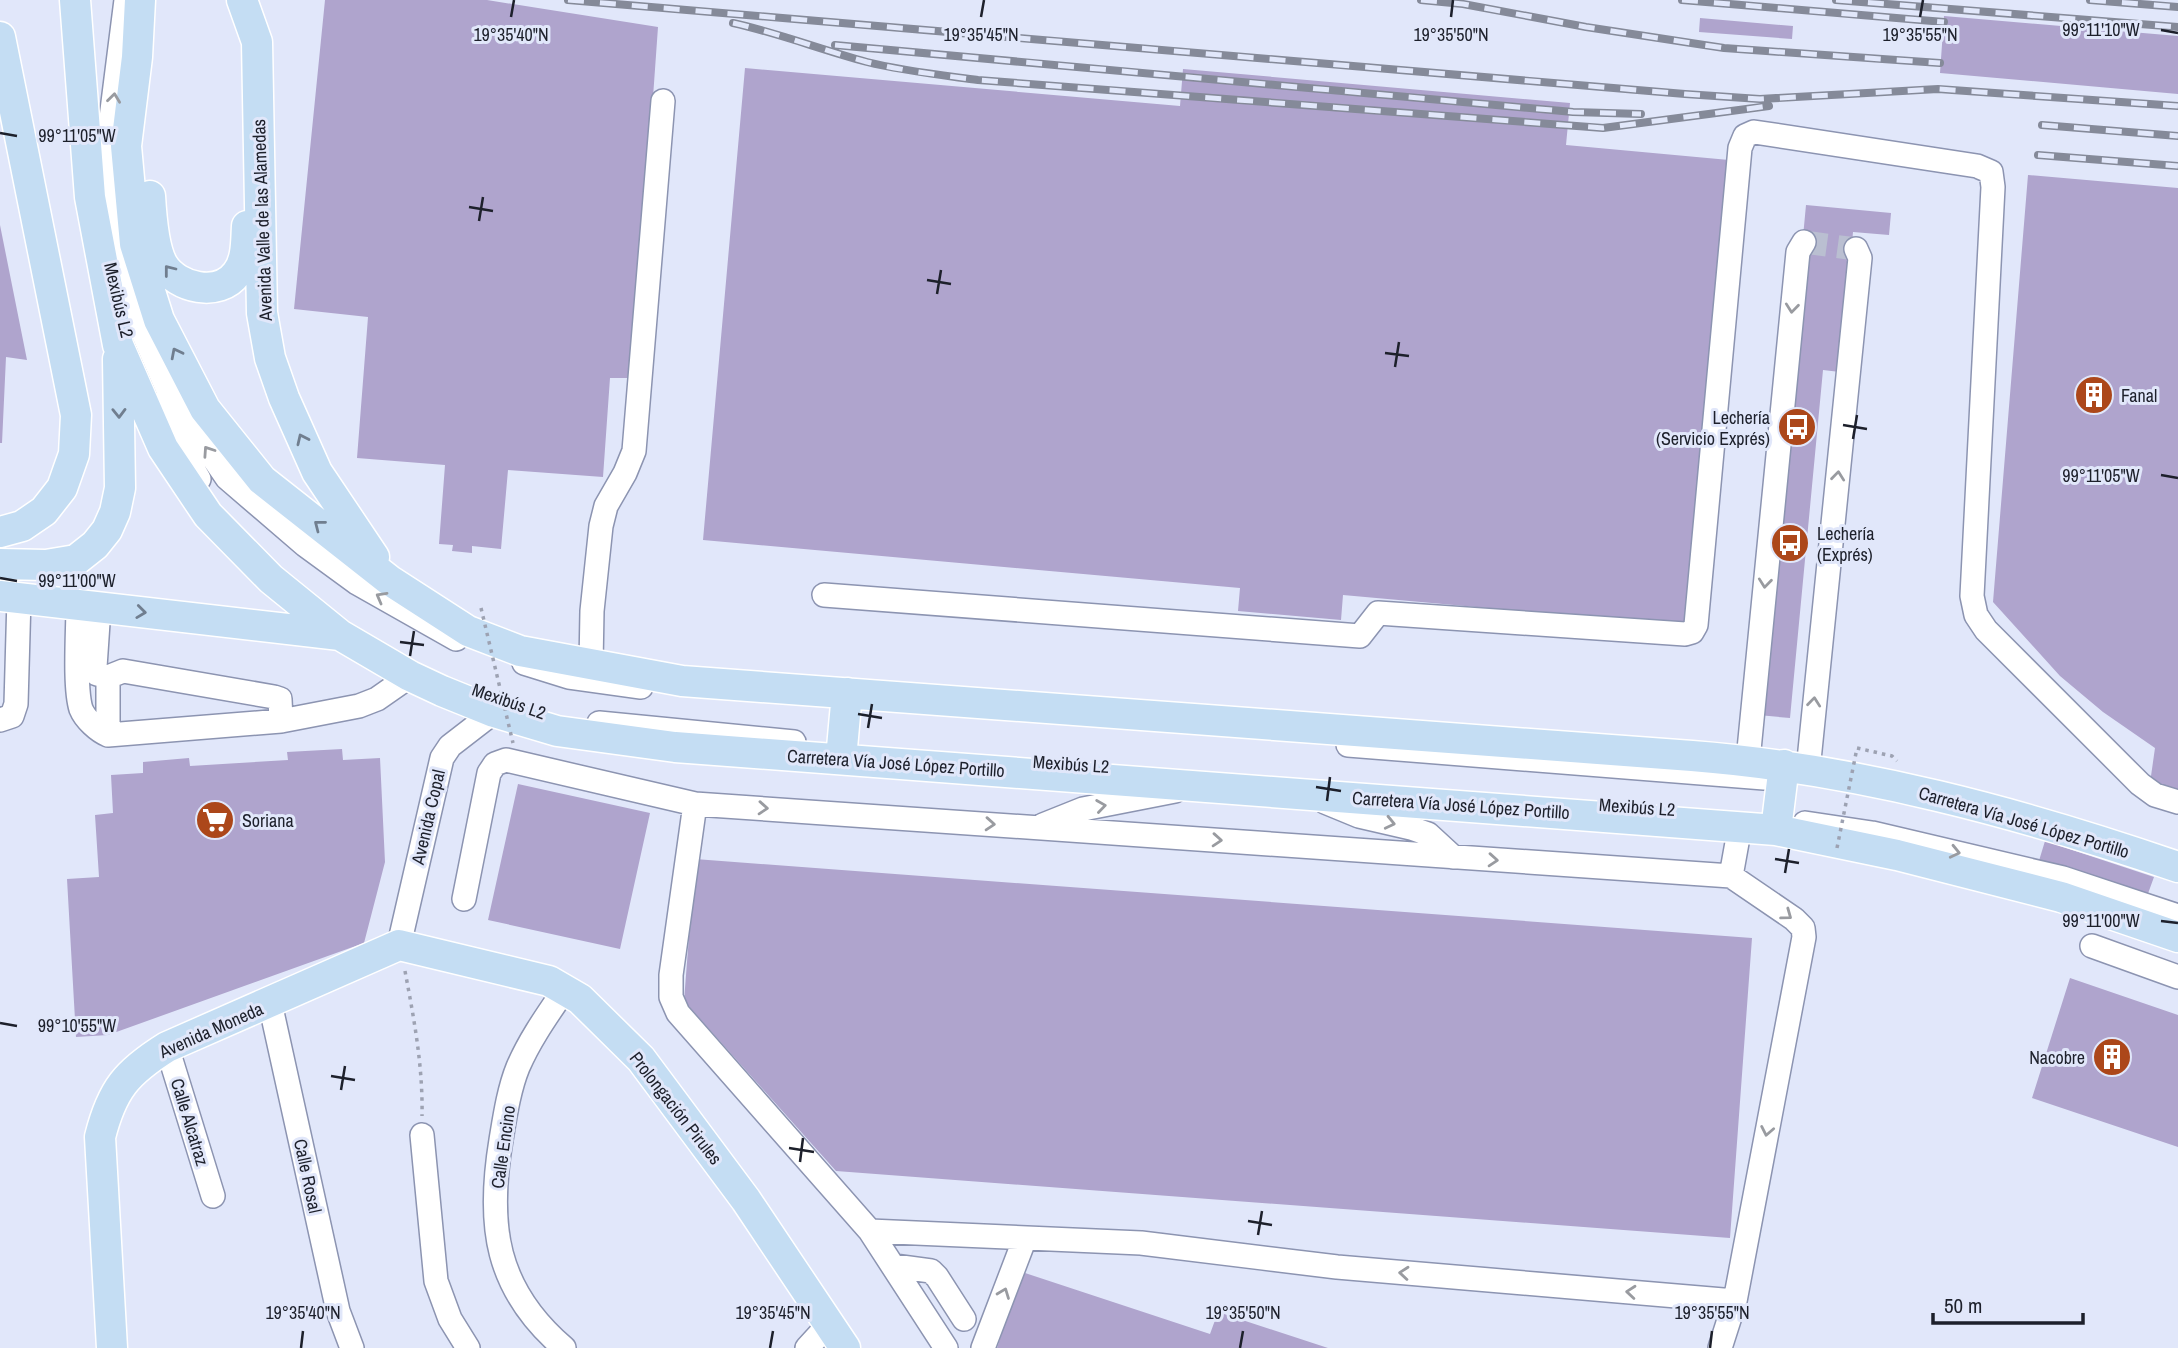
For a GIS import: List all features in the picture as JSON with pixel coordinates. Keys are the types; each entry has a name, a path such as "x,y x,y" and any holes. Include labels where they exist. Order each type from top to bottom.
{"main road":[{"name":"Carretera Vía José López Portillo","path":"75,0 90,197 118,345 163,449 208,515 271,579 340,635 410,676 442,691 494,712 570,733 675,747 842,753 1302,794 1740,826 1777,824 2061,897 2178,937"},
{"name":"Carretera Vía José López Portillo","path":"140,0 137,57 125,146 135,244 159,320 205,409 262,480 389,580 468,631 520,652 682,681 847,700 1748,760 1791,771 1912,790 2080,834 2178,867"},
{"name":"Avenida Valle de las Alamedas","path":"242,0 257,42 262,313 270,358 284,398 317,472 389,580"},
{"path":"0,37 76,415 74,454 62,488 44,511 22,526 0,532"},
{"path":"137,57 152,223 162,264 179,283 201,288 220,285 237,275 245,255 249,169 260,141"},
{"path":"0,564 46,565 76,560 95,545 107,530 115,512 120,488 118,345"},
{"path":"9,597 340,635"},
{"path":"842,753 847,700"},
{"path":"1777,824 1791,771"},
{"name":"Prolongación Pirules","path":"399,945 549,981 580,999 641,1059 746,1200 837,1336"},
{"name":"Avenida Moneda","path":"112,1348 100,1137 117,1090 139,1064 167,1046 399,945"}],"street":[{"name":"Mexibús L2","path":"83,0 100,196 109,260 135,366 215,507 271,563 328,613 386,652 446,679 560,719 842,753 1872,833 2063,878 2178,916"},
{"name":"Mexibús L2","path":"125,0 108,142 119,252 139,324 170,394 227,478 305,545 357,583 464,643 569,677 678,692 847,700 1791,771 2048,833 2178,878"},
{"path":"591,664 592,611 601,526 606,506 634,451 663,100"},
{"path":"824,595 1360,636 1378,613 1685,634 1692,632 1696,625 1740,148 1745,136 1754,132 1938,160 1977,166 1991,172 1993,187 1972,596 1976,615 1986,631 2140,784 2155,795 2178,802"},
{"path":"1748,760 1798,252 1804,243"},
{"path":"1791,771 1860,258 1856,249"},
{"path":"0,720 12,716 16,704 9,597"},
{"path":"95,607 95,671 274,697 280,699 281,721"},
{"path":"95,607 78,696 82,712 100,732 108,735 281,721 359,706 388,692 410,676"},
{"path":"108,735 116,674"},
{"name":"Avenida Copal","path":"399,945 442,758 450,746 494,712"},
{"path":"464,899 489,773 495,764 506,761 695,804 1731,876 1794,919 1803,928 1804,937 1735,1301 1720,1348"},
{"path":"1037,828 1083,809 1198,786"},
{"path":"1302,794 1359,816 1428,834 1453,857"},
{"path":"695,804 671,975 671,997 678,1013 870,1231 946,1348"},
{"path":"1731,876 1740,826"},
{"path":"2092,946 2178,977"},
{"name":"Calle Encino","path":"557,1346 524,1305 503,1263 496,1223 496,1175 505,1117 517,1069 534,1036 565,989"},
{"name":"Calle Rosal","path":"270,1003 338,1311 352,1348"},
{"name":"Calle Alcatraz","path":"167,1046 214,1196"},
{"path":"422,1135 436,1281 450,1319 468,1348"},
{"path":"870,1231 1141,1243 1337,1267 1735,1301"},
{"path":"983,1348 1025,1238"},
{"path":"894,1266 931,1271 937,1276 964,1319"},
{"path":"807,1348 837,1336"}],"path":[{"path":"481,608 513,743"},
{"path":"1837,848 1857,748 1892,756"},
{"path":"399,945 418,1037 423,1083 422,1135"}],"building":[{"path":"325,0 487,0 658,27 633,378 610,378 603,477 508,470 501,549 472,546 472,553 452,551 453,545 439,544 445,465 357,458 368,317 294,309"},
{"path":"1944,16 2178,36 2178,94 1940,73"},
{"path":"1700,18 1793,26 1792,39 1699,32"},
{"path":"745,68 1180,106 1183,69 1570,103 1566,145 1729,160 1687,626 1343,595 1341,620 1238,611 1240,588 703,540"},
{"name":"Fanal","path":"2028,175 2178,188 2178,793 2150,783 2155,748 2103,712 2060,676 1993,602"},
{"name":"Lechería (Exprés)","path":"1806,205 1891,213 1889,235 1853,232 1840,372 1823,370 1790,718 1758,715"},
{"path":"0,225 27,360 6,357 2,443 0,443"},
{"path":"342,749 343,760 380,758 385,862 364,943 108,1035 76,1037 67,879 99,877 95,815 113,813 111,775 143,773 143,762 189,758 190,766 288,760 287,752"},
{"path":"518,784 650,813 620,949 488,920"},
{"path":"2045,841 2154,877 2146,899 2038,864"},
{"path":"695,859 1752,938 1730,1238 836,1171 684,1001"},
{"name":"Nacobre","path":"2070,978 2178,1015 2178,1147 2032,1098"},
{"path":"1022,1272 1210,1334 1218,1312 1328,1348 997,1348"}],"tunnel":[{"path":"1804,242 1856,249"}],"railway":[{"path":"568,0 1760,99 1938,89 2178,106"},
{"path":"1421,0 1463,4 1586,27 1724,48 1940,63"},
{"path":"1682,0 1944,22"},
{"path":"1836,0 2178,27"},
{"path":"2090,0 2178,7"},
{"path":"733,23 867,62 978,80 1603,128 1769,106"},
{"path":"835,45 1573,112 1641,114"},
{"path":"2042,125 2178,136"},
{"path":"2038,155 2178,166"}],"place":[{"name":"Fanal","path":"2094,395"},
{"name":"Lechería (Servicio Exprés)","path":"1797,427"},
{"name":"Lechería (Exprés)","path":"1790,543"},
{"name":"Soriana","path":"215,820"},
{"name":"Nacobre","path":"2112,1057"}]}
